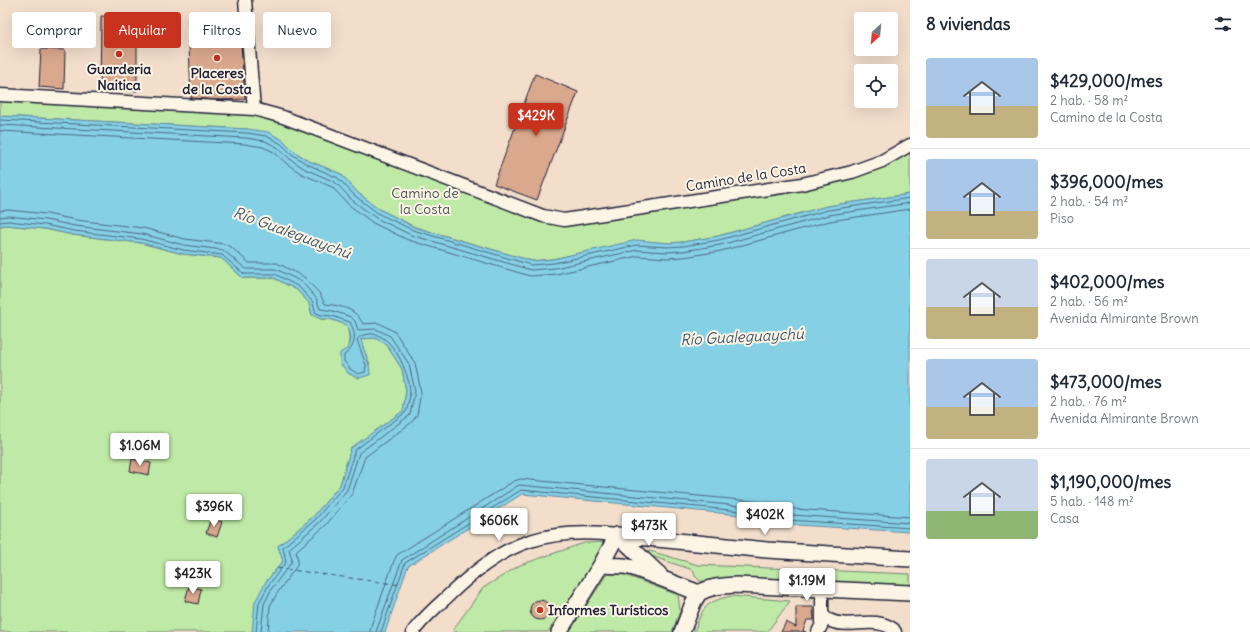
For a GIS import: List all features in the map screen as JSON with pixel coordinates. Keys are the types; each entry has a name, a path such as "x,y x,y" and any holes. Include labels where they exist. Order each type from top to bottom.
{"main road":[{"path":"618,535 759,549 910,559"},
{"path":"559,632 618,535"},
{"path":"618,535 631,546 641,558 666,579"},
{"path":"601,565 629,567 666,579 699,593"},
{"path":"682,632 693,603 699,593 707,588 736,585 910,593"}],"street":[{"path":"244,0 254,109"},
{"name":"Camino de la Costa","path":"0,95 254,109 283,117 543,216 564,220 802,184 852,172 882,161 910,145"},
{"path":"413,632 451,593 481,567 509,550 529,541 553,536 579,534 618,535"},
{"path":"818,632 822,624 822,589"},
{"path":"822,614 828,620 839,623 882,623 893,629 894,632"}],"green space":[{"name":"Camino de la Costa","path":"0,95 254,109 564,220 802,184 910,145 910,194 827,206 718,236 668,243 637,241 553,259 532,261 415,227 381,210 358,193 341,174 309,161 295,152 283,140 247,129 0,116"},
{"path":"7,225 141,243 183,254 221,258 243,278 274,278 297,290 309,303 312,315 321,319 330,319 347,325 349,341 340,363 348,373 358,378 370,364 361,339 375,338 386,344 402,369 406,391 403,411 351,448 340,485 314,516 278,546 283,561 265,583 252,632 0,632 0,226"},
{"path":"607,542 548,632 453,632 483,588 520,565 584,543"},
{"path":"636,547 698,565 910,574 910,589 700,581 695,576 693,570 645,554"},
{"path":"607,574 625,575 678,595 680,611 672,632 569,632"},
{"path":"731,596 790,601 767,632 694,632 703,611 710,603"}],"water":[{"name":"Río Gualeguaychú","path":"0,116 247,129 268,132 283,140 295,152 309,161 341,174 358,193 381,210 414,227 532,261 553,259 637,240 668,243 718,236 827,206 910,194 910,532 782,524 782,519 522,494 408,566 385,632 252,632 255,602 265,583 283,561 278,546 314,516 340,485 351,448 403,411 406,391 402,369 386,344 375,338 361,339 369,365 370,375 358,378 348,373 340,363 340,353 348,348 350,339 347,325 330,319 321,319 312,315 309,303 297,290 274,278 243,278 221,258 183,254 141,243 73,235 45,229 7,225 0,226"}],"building":[{"name":"Guarderia Naitica","path":"101,16 104,16 104,48 137,48 137,91 100,90"},
{"name":"Placeres de la Costa","path":"188,18 189,18 189,45"},
{"name":"Placeres de la Costa","path":"189,48 241,48 245,99 218,100 191,98"},
{"path":"41,49 65,50 64,89 39,87"},
{"path":"535,74 578,92 537,200 494,184"},
{"path":"132,459 151,463 149,475 130,471"},
{"path":"211,518 222,522 217,537 206,533"},
{"path":"189,586 201,589 198,604 185,601"},
{"name":"Informes Turísticos","path":"540,600 547,603 550,610 547,617 540,620 533,617 530,610 533,603"},
{"path":"796,607 813,607 814,620 807,620 803,631 806,632 781,632 786,622 796,627"}],"ferry route":[{"path":"277,568 401,585"}],"place":[{"name":"Guarderia Naitica","path":"119,54"},
{"name":"Placeres de la Costa","path":"217,58"},
{"name":"Informes Turísticos","path":"540,610"}]}
